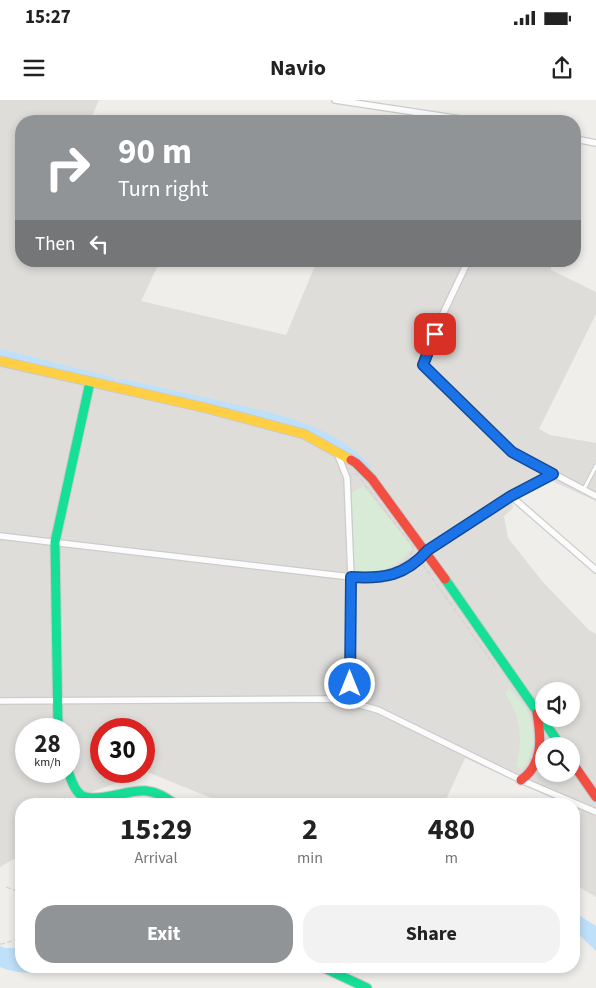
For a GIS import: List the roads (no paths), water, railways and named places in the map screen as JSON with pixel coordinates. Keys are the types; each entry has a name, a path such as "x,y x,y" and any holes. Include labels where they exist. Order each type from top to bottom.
{"street":[{"path":"335,100 369,102 441,115"},
{"path":"581,140 596,143"},
{"path":"465,267 441,318 423,365 512,452 596,496"},
{"path":"0,361 206,408 304,434 356,463 372,479 409,528 535,709"},
{"path":"58,718 55,542 90,382"},
{"path":"336,451 347,478 351,577 350,702"},
{"path":"0,536 351,577 375,578 394,574 418,560 425,553 511,496 553,474"},
{"path":"511,496 596,570"},
{"path":"0,702 328,699 350,702 378,710 521,780 563,798"},
{"path":"521,780 529,776 537,761 539,727"},
{"path":"580,774 596,797"},
{"path":"74,783 79,793 87,798"},
{"path":"95,798 142,790 160,793 169,798"},
{"path":"580,805 596,812"},
{"path":"335,973 367,988"}],"lane":[{"path":"584,490 596,466"}],"water":[{"path":"580,916 596,926 596,951 580,936"},
{"path":"0,946 15,948 15,972 0,967"}],"waterway":[{"path":"0,353 111,381"},
{"path":"122,383 256,413 298,425 338,444 368,470"}]}
